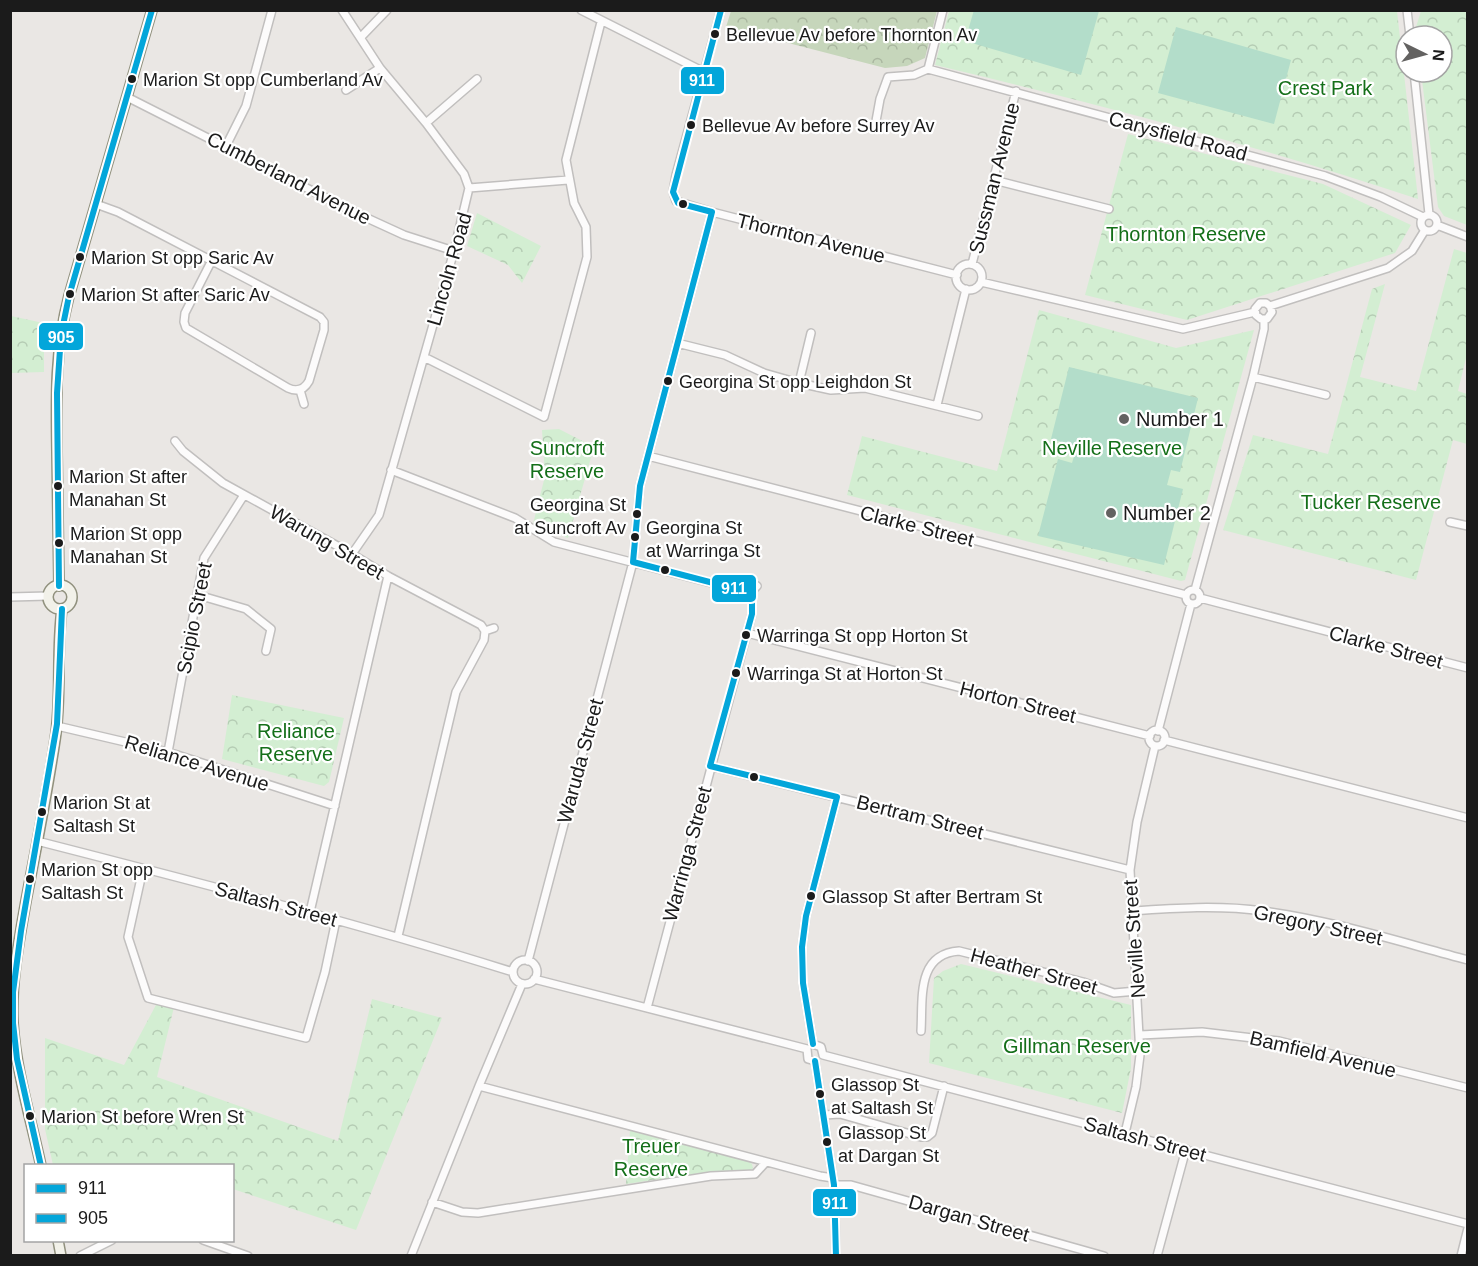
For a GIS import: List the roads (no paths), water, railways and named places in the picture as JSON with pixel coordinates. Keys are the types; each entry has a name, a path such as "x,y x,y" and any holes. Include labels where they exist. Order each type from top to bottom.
{"main road":[{"path":"59,586 58,350 64,315 152,10"},
{"path":"40,1164 15,1069 13,1021 15,968 57,726 58,641 62,609 72,598 69,590 59,586 52,589 48,596 52,606 62,609"}],"street":[{"path":"226,146 246,106 272,10"},
{"name":"Lincoln Road","path":"342,10 380,68 426,123 464,174 469,188 454,251 380,515 352,554"},
{"path":"361,37 387,10"},
{"path":"581,10 704,72 721,10"},
{"path":"876,122 880,99 888,76 914,75 928,69 943,10"},
{"path":"424,357 544,417 587,257 586,227 574,203 566,160 601,22"},
{"path":"346,90 380,68"},
{"name":"Carysfield Road","path":"928,69 1325,176 1426,216"},
{"name":"Thornton Avenue","path":"704,72 673,192 678,203 957,275"},
{"path":"426,123 477,79"},
{"path":"1415,84 1426,216 1421,224 1425,230"},
{"name":"Sussman Avenue","path":"972,264 1016,91"},
{"name":"Cumberland Avenue","path":"127,97 366,218 404,235 454,251"},
{"path":"469,188 568,180"},
{"path":"994,180 1109,209"},
{"path":"96,204 118,212 212,260 317,314 322,320 324,330 309,381 304,388 300,390 288,388 189,331 184,325 185,313 212,260"},
{"name":"Waruda Street","path":"528,961 633,562 640,486 712,212"},
{"path":"1425,230 1434,230 1437,225 1436,218 1426,216"},
{"path":"1437,225 1467,237"},
{"path":"1270,306 1271,315 1264,319 1258,317 1255,312 1256,306 1260,303 1270,306 1388,268 1412,251 1425,230"},
{"path":"972,264 980,269 981,282 973,289 966,289 958,282 957,275 961,267 972,264"},
{"path":"981,282 1183,329 1255,312"},
{"path":"937,405 966,289"},
{"path":"322,320 330,316"},
{"path":"1195,590 1253,377 1264,329 1264,319"},
{"path":"176,329 184,325"},
{"path":"799,382 811,333"},
{"path":"677,343 725,356 764,373 831,390 865,388 978,416"},
{"path":"1253,377 1326,395"},
{"path":"300,390 304,404"},
{"name":"Warung Street","path":"176,441 183,451 223,483 388,576 481,625 485,631"},
{"name":"Clarke Street","path":"648,456 1186,595"},
{"path":"391,470 514,518 555,542 749,594 757,586"},
{"name":"Scipio Street","path":"168,752 204,558 244,495"},
{"path":"1450,522 1467,526"},
{"path":"310,912 388,576"},
{"path":"1189,590 1195,590 1199,593 1200,598 1197,603 1191,604 1186,595 1189,590"},
{"name":"Warringa Street","path":"647,1008 747,633 753,607 749,594"},
{"path":"198,595 246,609 271,629 266,651"},
{"path":"10,597 48,596"},
{"name":"Clarke Street","path":"1200,598 1467,668"},
{"path":"1158,731 1191,604"},
{"path":"398,936 456,692 484,640 485,631 494,628"},
{"name":"Horton Street","path":"747,633 1150,736"},
{"name":"Reliance Avenue","path":"57,726 168,752 335,806"},
{"path":"1158,731 1163,734 1164,740 1161,745 1155,746 1150,742 1150,736 1153,732 1158,731"},
{"path":"1164,740 1467,818"},
{"name":"Neville Street","path":"1125,1133 1137,1087 1140,1035 1130,870 1137,822 1155,746"},
{"name":"Bertram Street","path":"710,766 1130,870"},
{"path":"534,979 647,1008 810,1046 821,1047 823,1055 820,1059 815,1061 808,1059 806,1054 810,1046 803,983 802,947 806,916 837,797"},
{"name":"Saltash Street","path":"37,841 398,936 513,972"},
{"path":"143,869 128,937 148,999 306,1038 325,972 336,920"},
{"name":"Gregory Street","path":"1131,911 1203,908 1261,910 1305,918 1467,960"},
{"name":"Heather Street","path":"921,1031 924,980 928,968 941,955 949,952 959,951 1083,982 1114,993 1137,991"},
{"path":"528,961 536,968 534,979 529,983 522,984 516,980 513,972 517,963 528,961"},
{"path":"411,1256 478,1086 522,984"},
{"name":"Bamfield Avenue","path":"1140,1035 1202,1032 1279,1041 1467,1088"},
{"name":"Saltash Street","path":"823,1055 1186,1149 1467,1226"},
{"path":"815,1061 833,1181 836,1256"},
{"name":"Dargan Street","path":"478,1086 820,1176 1104,1256"},
{"path":"824,1115 840,1114 927,1137 932,1132 944,1086"},
{"path":"1157,1256 1186,1149"},
{"path":"432,1202 462,1212 478,1213 711,1176 755,1174 766,1162"},
{"path":"1461,1256 1467,1226"},
{"path":"80,1256 108,1242"},
{"path":"209,1242 248,1256"}],"place":[{"name":"Bellevue Av before Thornton Av","path":"715,34"},
{"name":"Marion St opp Cumberland Av","path":"132,79"},
{"name":"Bellevue Av before Surrey Av","path":"691,125"},
{"name":"Marion St opp Saric Av","path":"80,257"},
{"name":"Marion St after Saric Av","path":"70,294"},
{"name":"Georgina St opp Leighdon St","path":"668,381"},
{"name":"Number 1","path":"1124,419"},
{"name":"Marion St after Manahan St","path":"58,486"},
{"name":"Number 2","path":"1111,513"},
{"name":"Georgina St at Suncroft Av","path":"637,514"},
{"name":"Georgina St at Warringa St","path":"635,537"},
{"name":"Marion St opp Manahan St","path":"59,543"},
{"name":"Warringa St opp Horton St","path":"746,635"},
{"name":"Warringa St at Horton St","path":"736,673"},
{"name":"Marion St at Saltash St","path":"42,812"},
{"name":"Marion St opp Saltash St","path":"30,879"},
{"name":"Glassop St after Bertram St","path":"811,896"},
{"name":"Glassop St at Saltash St","path":"820,1094"},
{"name":"Marion St before Wren St","path":"30,1116"},
{"name":"Glassop St at Dargan St","path":"827,1142"}],"park label":[{"name":"Crest Park","path":"1325,88"},
{"name":"Thornton Reserve","path":"1186,234"},
{"name":"Neville Reserve","path":"1112,448"},
{"name":"Suncroft Reserve","path":"567,460"},
{"name":"Tucker Reserve","path":"1371,502"},
{"name":"Reliance Reserve","path":"296,742"},
{"name":"Gillman Reserve","path":"1077,1046"},
{"name":"Treuer Reserve","path":"651,1158"}]}
